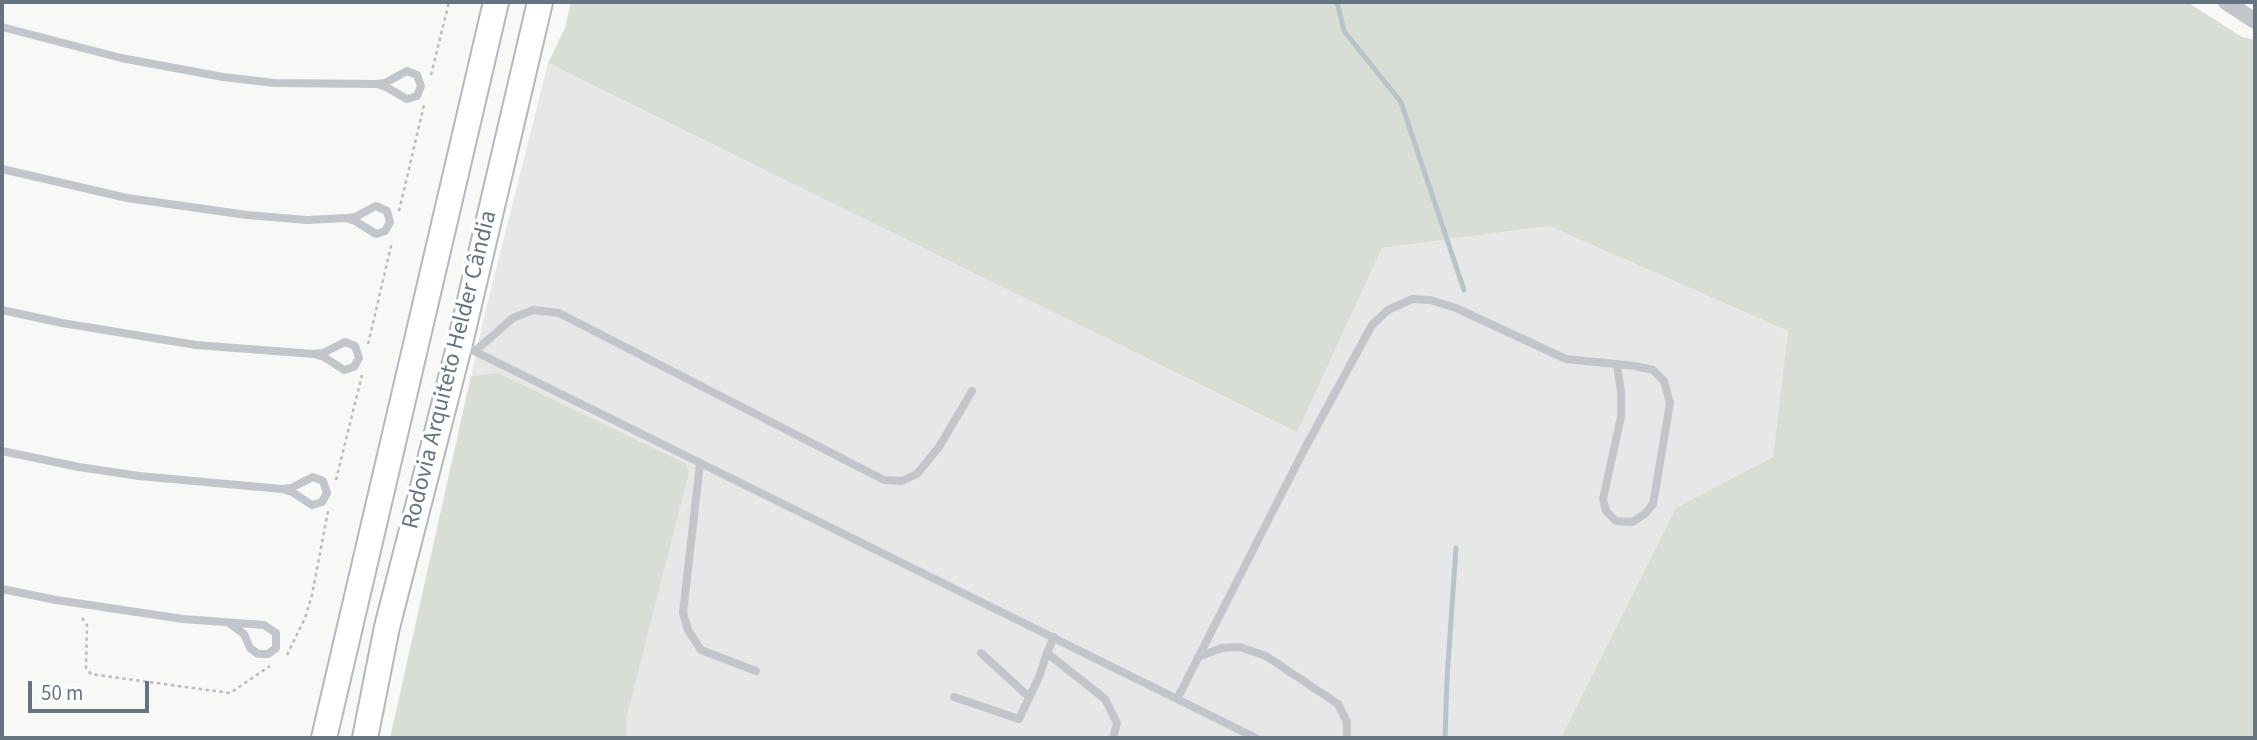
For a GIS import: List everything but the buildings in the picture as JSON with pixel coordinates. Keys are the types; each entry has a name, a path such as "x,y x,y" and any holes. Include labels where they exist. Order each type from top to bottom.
{"main road":[{"name":"Rodovia Arquiteto Helder Cândia","path":"324,738 496,2"},
{"name":"Rodovia Arquiteto Helder Cândia","path":"365,738 387,627 467,347 540,2"}],"street":[{"path":"2227,2 2255,21"}],"lane":[{"path":"2,27 121,58 210,75 275,83 377,84 385,83 407,71 417,75 421,86 416,96 407,99 377,84"},
{"path":"2,169 92,191 187,208 307,220 355,217 376,206 387,211 390,222 385,231 376,234 346,218"},
{"path":"1177,699 1305,448 1372,325 1388,310 1412,299 1430,300 1456,308 1566,359 1617,365 1653,370 1664,382 1670,403 1653,504 1645,514 1632,522 1616,521 1606,511 1603,499 1621,417 1617,365"},
{"path":"2,310 75,326 196,345 314,354 344,370 354,367 359,358 355,346 345,342 314,354"},
{"path":"467,347 513,318 533,310 559,313 884,480 902,481 918,474 939,447 972,391"},
{"path":"467,347 1256,738"},
{"path":"2,451 139,476 282,489 312,505 322,502 327,493 323,481 313,477 291,488 282,489"},
{"path":"701,463 683,613 688,630 701,650 756,671"},
{"path":"2,589 106,608 269,626 276,633 276,648 268,654 258,654 250,648 244,634 229,623"},
{"path":"954,697 1019,719 1054,637"},
{"path":"1198,656 1222,648 1240,646 1266,656 1338,704 1348,722 1347,738"},
{"path":"981,653 1028,697"},
{"path":"1047,653 1105,699 1117,723 1113,738"}],"path":[{"path":"430,80 449,2"},
{"path":"399,211 427,93"},
{"path":"368,344 393,238"},
{"path":"333,490 364,367"},
{"path":"280,660 291,649 305,618 330,503"},
{"path":"79,615 88,625 86,668 97,676 230,693 272,665"}],"shaded area":[{"path":"571,2 2187,2 2242,37 2255,40 2255,738 1561,738 1676,508 1773,457 1788,331 1549,226 1382,248 1297,432 548,63 565,28"},
{"path":"548,63 1296,431 1382,248 1549,226 1788,331 1773,457 1676,509 1561,738 393,738 483,321"},
{"path":"498,373 686,464 689,472 626,719 626,738 390,738 471,376"}],"waterway":[{"path":"1337,2 1344,31 1401,102 1464,290"},
{"path":"1445,738 1456,548"}]}
